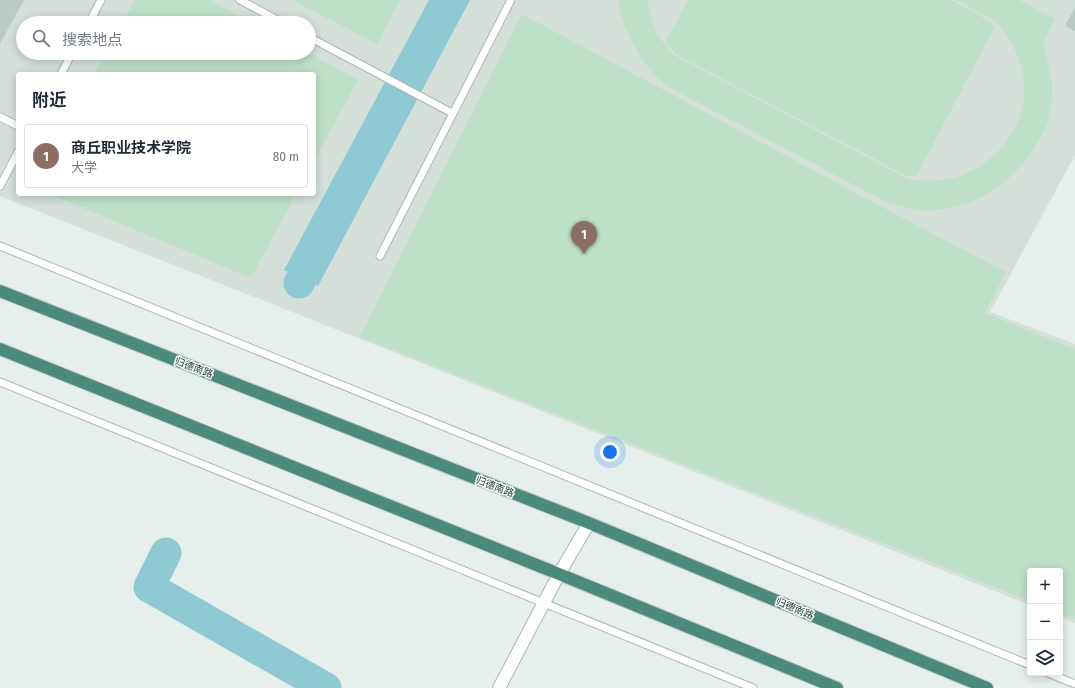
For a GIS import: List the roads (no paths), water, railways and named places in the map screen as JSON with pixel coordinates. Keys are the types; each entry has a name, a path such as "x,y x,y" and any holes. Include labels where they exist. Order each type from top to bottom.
{"highway":[{"name":"归德南路","path":"0,291 589,523 987,688"},
{"path":"0,349 559,574 837,688"}],"street":[{"path":"499,688 559,574 589,523"}],"lane":[{"path":"93,16 101,0"},
{"path":"240,0 271,16"},
{"path":"380,256 511,0"},
{"path":"316,41 452,113"},
{"path":"62,72 68,60"},
{"path":"0,117 16,125"},
{"path":"0,186 16,156"},
{"path":"0,246 1027,665"},
{"path":"0,382 753,688"},
{"path":"1055,676 1075,684"}],"water":[{"path":"429,0 470,0 318,286 284,270"}],"waterway":[{"path":"299,283 319,241"},
{"path":"166,553 149,587 326,688"}],"place":[{"name":"商丘职业技术学院","path":"584,254"}]}
